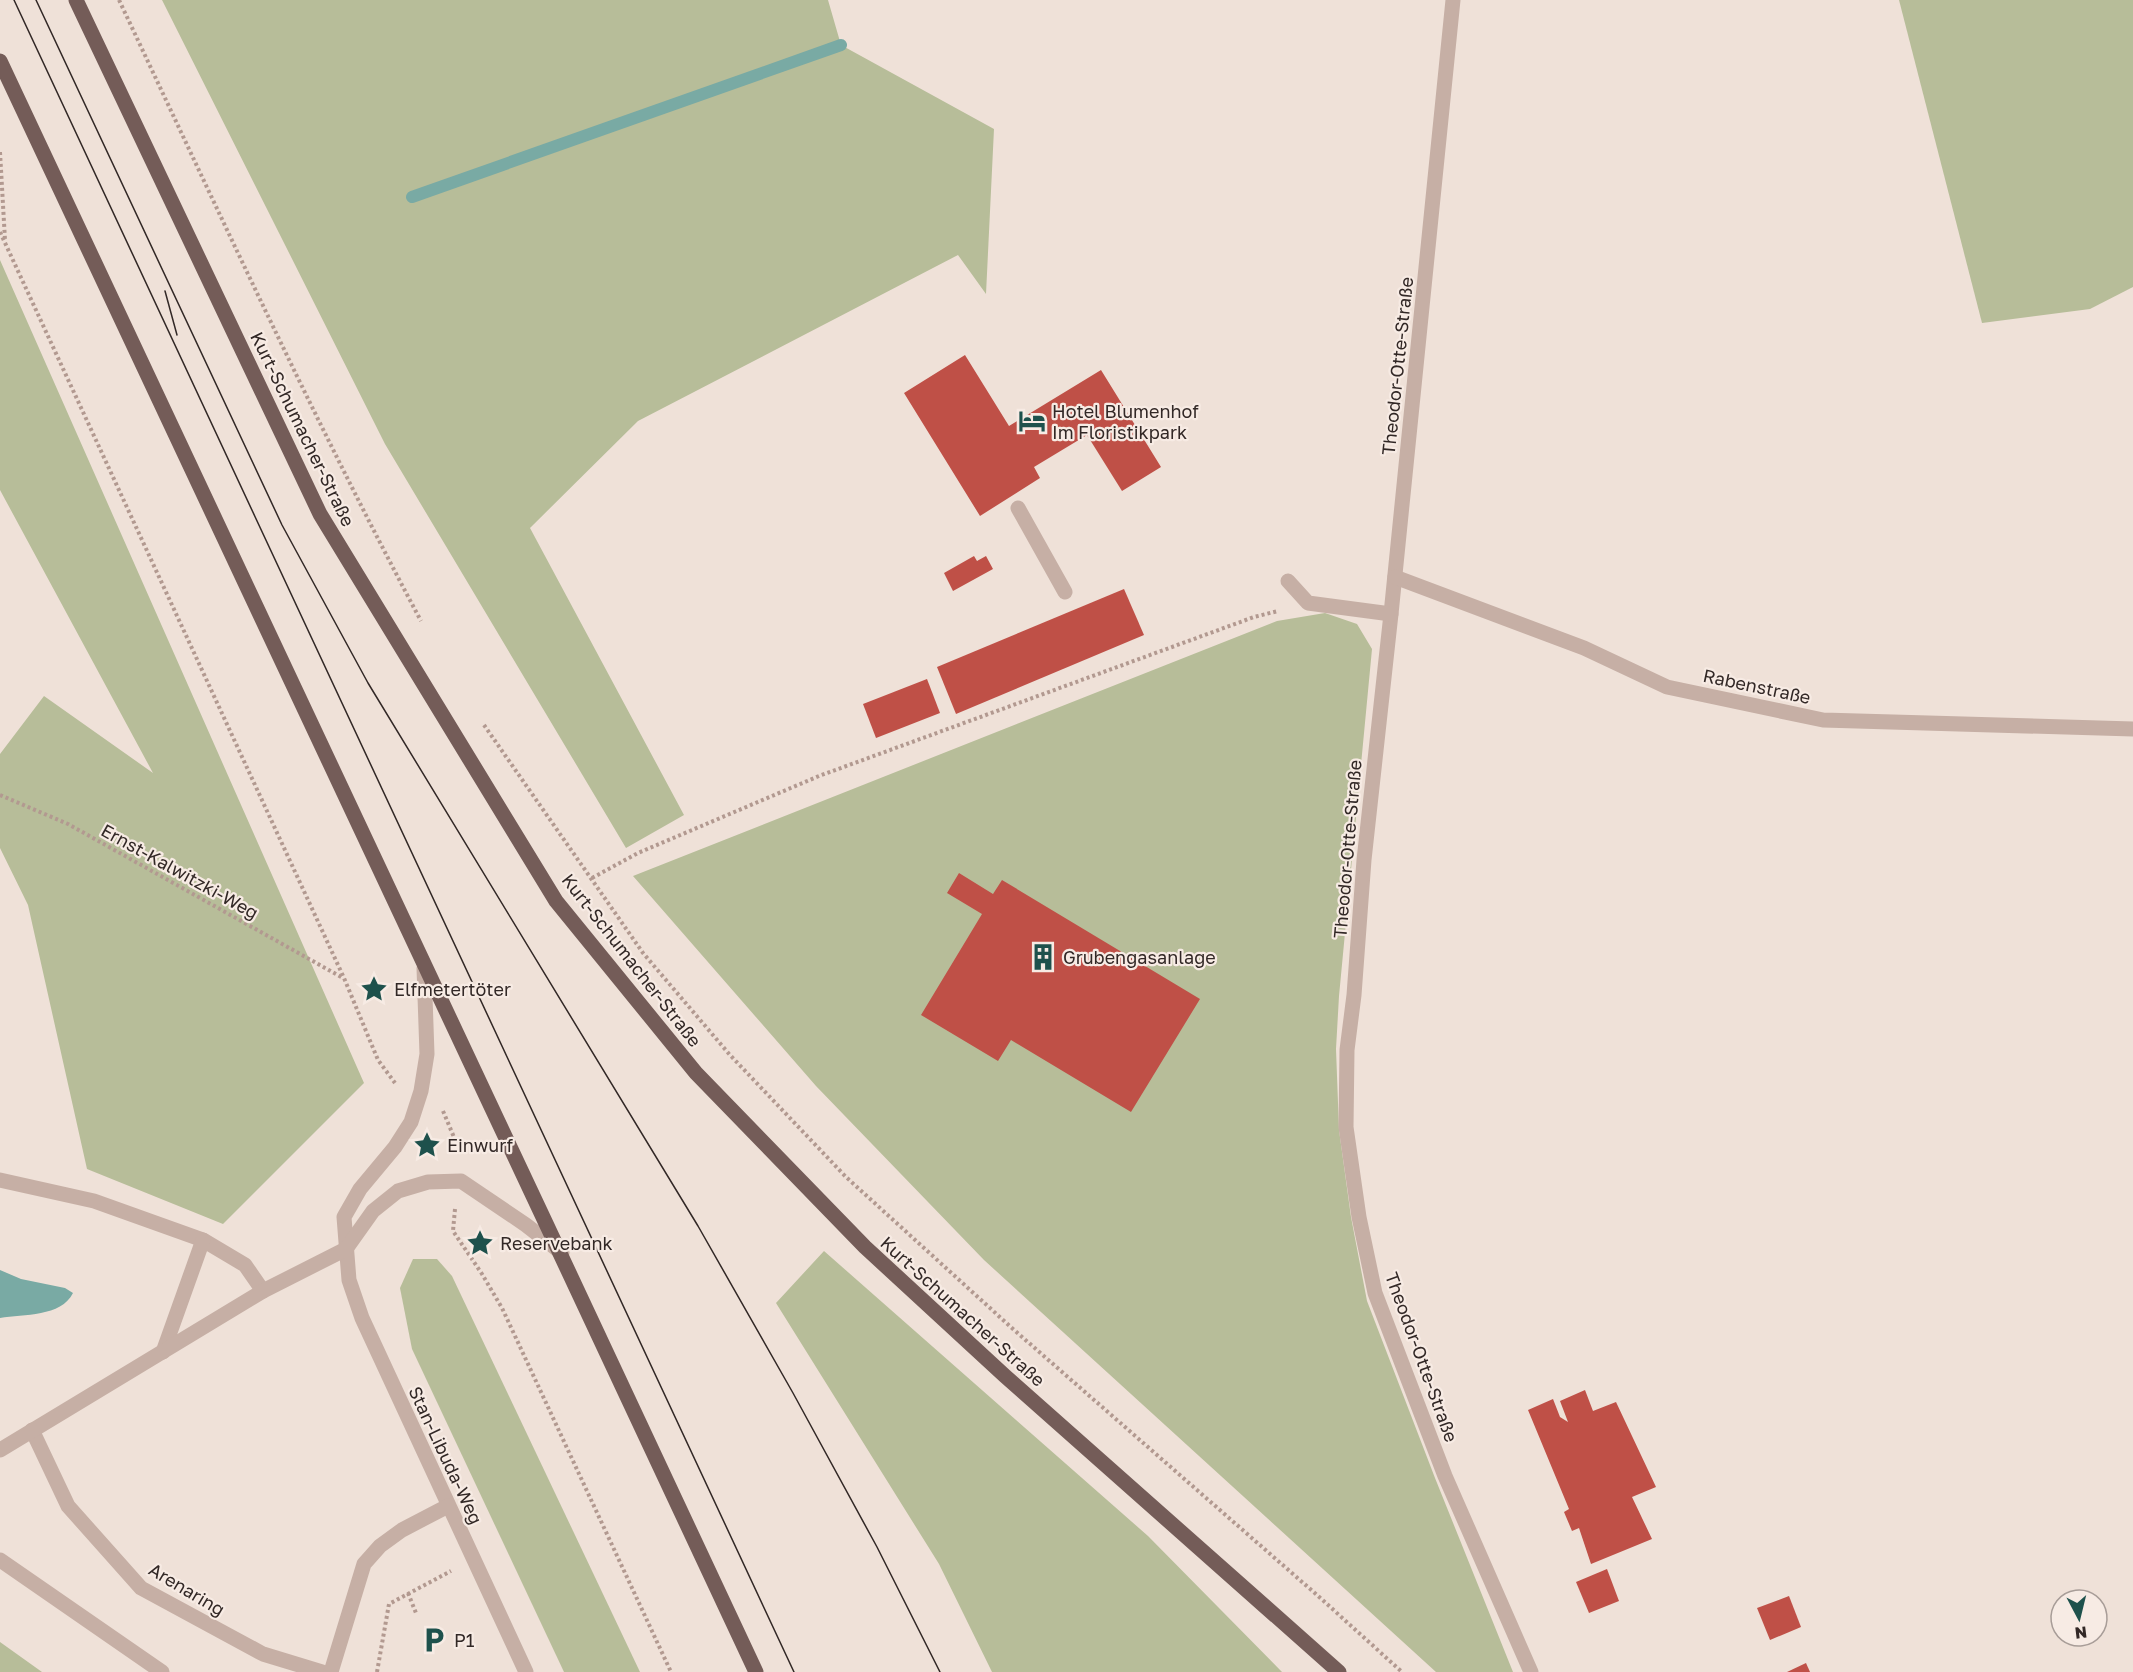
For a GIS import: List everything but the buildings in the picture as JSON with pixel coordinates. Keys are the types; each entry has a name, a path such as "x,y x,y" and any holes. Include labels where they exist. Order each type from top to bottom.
{"main road":[{"name":"Kurt-Schumacher-Straße","path":"76,0 320,514 556,901 696,1073 865,1247 1005,1377 1339,1672"},
{"path":"0,61 424,968 562,1253 756,1672"}],"street":[{"name":"Theodor-Otte-Straße","path":"1453,0 1364,860 1347,1050 1346,1127 1359,1217 1375,1293 1445,1476 1531,1672"},
{"path":"1018,508 1065,592"},
{"name":"Rabenstraße","path":"1395,577 1584,648 1667,687 1822,720 2133,729"},
{"path":"1288,581 1308,603 1391,614"},
{"name":"Stan-Libuda-Weg","path":"424,968 427,1054 421,1091 411,1122 395,1147 360,1189 344,1217 349,1280 362,1318 526,1672"},
{"path":"0,1180 94,1201 203,1240 245,1265 263,1291"},
{"path":"0,1450 263,1291 346,1249 373,1211 398,1191 428,1182 461,1181 526,1225 562,1253"},
{"path":"163,1352 203,1240"},
{"name":"Arenaring","path":"32,1430 68,1506 141,1588 263,1654 322,1672"},
{"path":"330,1672 364,1564 380,1546 402,1530 448,1506"},
{"path":"0,1560 162,1672"}],"path":[{"path":"119,0 269,319 373,531 422,624"},
{"path":"0,152 6,244"},
{"path":"0,232 344,978 378,1060 394,1083 421,1091 439,1101 462,1157 461,1181 454,1214 453,1232 483,1274 502,1308 671,1672"},
{"path":"592,878 638,853 819,776 1254,617 1308,603"},
{"path":"483,724 650,962 730,1055 846,1177 1013,1329 1317,1594 1402,1672"},
{"name":"Ernst-Kalwitzki-Weg","path":"0,795 68,824 344,978"},
{"path":"377,1672 390,1604 473,1559"},
{"path":"408,1593 416,1613"}],"green space":[{"path":"162,0 828,0 841,45 994,129 986,294 958,255 638,421 530,528 684,815 626,848 385,444"},
{"path":"1899,0 2133,0 2133,287 2090,309 1982,323"},
{"path":"0,260 364,1083 223,1224 87,1169 28,905 0,848 0,754 44,696 153,773 0,490"},
{"path":"1325,613 1357,624 1372,649 1336,1049 1339,1130 1351,1217 1367,1301 1513,1672 1436,1672 984,1260 816,1086 633,876 1277,621"},
{"path":"824,1251 1148,1536 1282,1672 992,1672 939,1564 776,1303"},
{"path":"413,1259 437,1259 452,1276 640,1672 564,1672 412,1349 400,1288"},
{"path":"0,1642 42,1672 0,1672"}],"water":[{"path":"0,1270 21,1279 65,1288 73,1293 67,1301 51,1310 0,1318"}],"waterway":[{"path":"412,197 841,45"}],"tram line":[{"path":"14,0 794,1672"},
{"path":"36,0 282,525 368,683 698,1226 877,1547 940,1672"},
{"path":"165,291 177,335"}],"place":[{"name":"Hotel Blumenhof Im Floristikpark","path":"1032,421"},
{"name":"Grubengasanlage","path":"1043,957"},
{"name":"Elfmetertöter","path":"374,989"},
{"name":"Einwurf","path":"427,1145"},
{"name":"Reservebank","path":"480,1243"},
{"name":"P1","path":"434,1640"}]}
